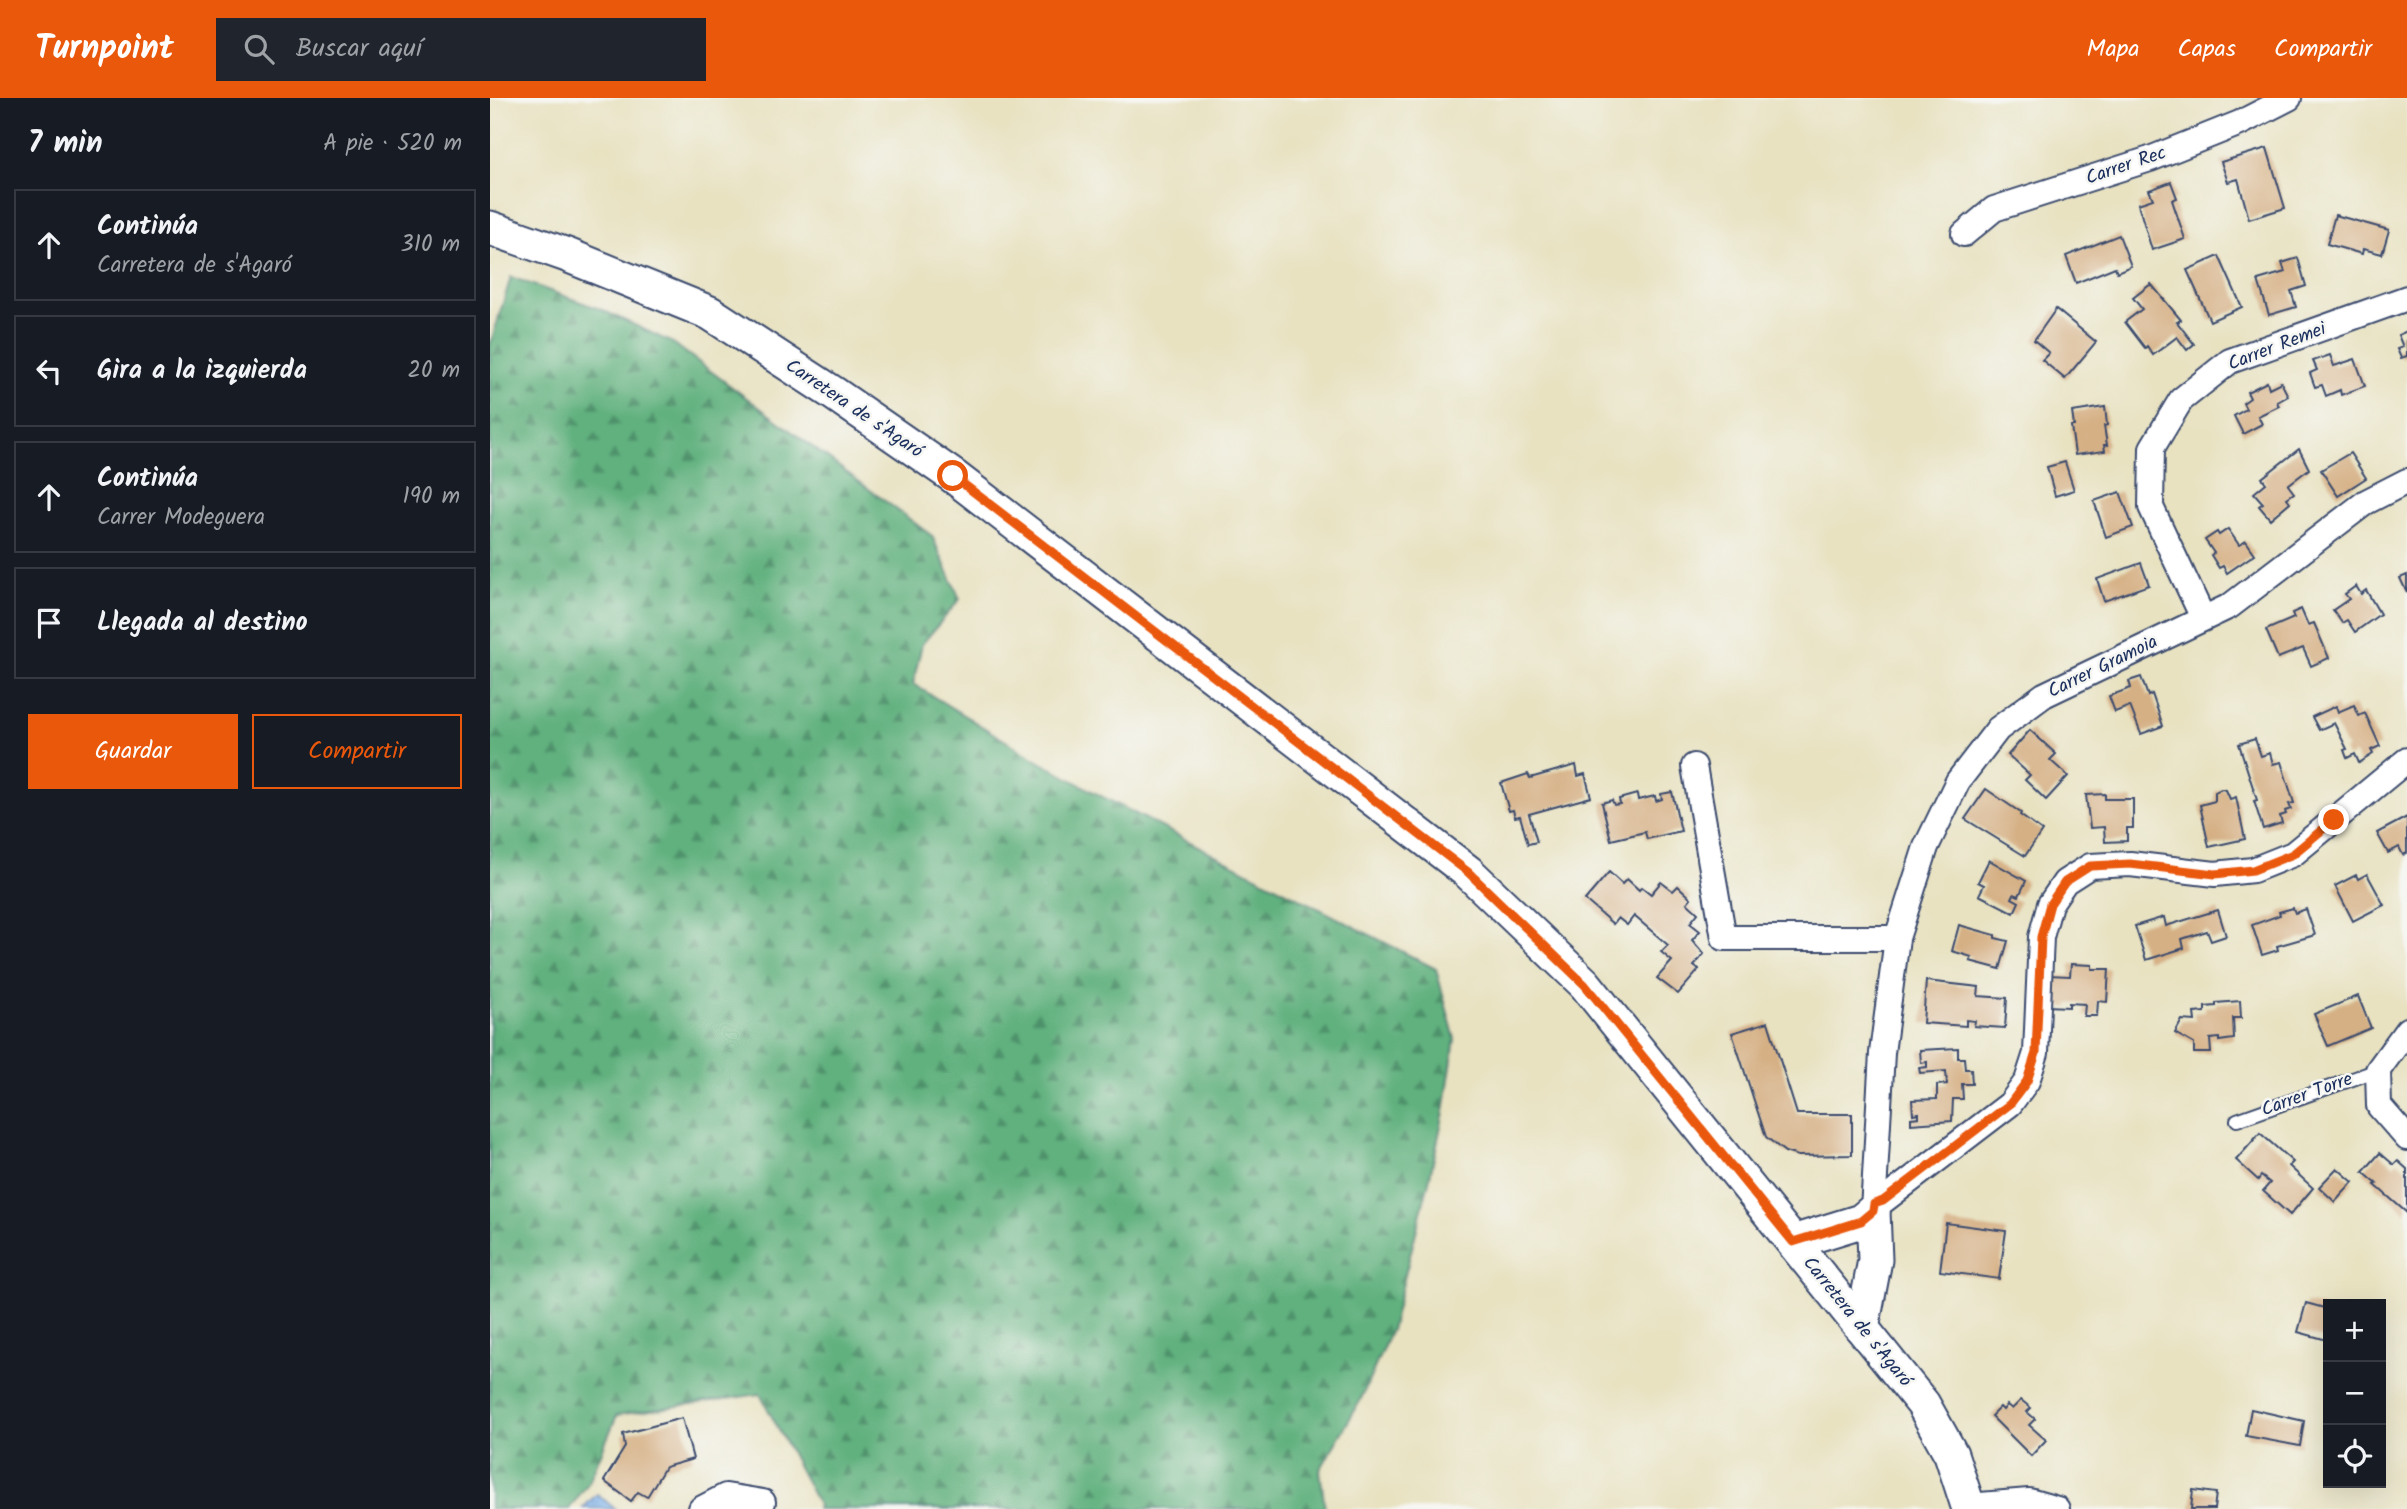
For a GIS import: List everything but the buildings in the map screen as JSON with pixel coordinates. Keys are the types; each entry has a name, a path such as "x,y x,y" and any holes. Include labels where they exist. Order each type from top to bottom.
{"street":[{"name":"Carrer Rec","path":"1964,234 1994,209 2150,159 2239,123 2289,98"},
{"name":"Carretera de s'Agaró","path":"490,228 567,255 710,313 833,393 953,476 1468,872 1585,985 1923,1404 1951,1454 1969,1507"},
{"name":"Carrer Remei","path":"2203,618 2151,507 2152,448 2181,400 2230,361 2407,298"},
{"name":"Carrer Gramoia","path":"1874,1208 1882,1053 1897,938 1926,847 1958,781 1998,729 2044,695 2231,606 2367,502 2407,481"},
{"path":"1793,1242 1861,1221 1874,1208 2010,1104 2027,1081 2036,1053 2041,937 2050,904 2065,882 2090,866 2130,864 2215,874 2253,870 2293,854 2407,761"},
{"path":"1694,766 1724,938 1897,938"},
{"name":"Carrer Torre","path":"2407,1030 2378,1070 2379,1106 2407,1138"},
{"path":"1862,1328 1875,1260 1874,1208"},
{"path":"1822,1276 1834,1229"},
{"path":"1822,1276 1875,1260"},
{"path":"701,1509 726,1496 763,1502"},
{"path":"1969,1507 2029,1501 2057,1509"}],"lane":[{"name":"Carrer Torre","path":"2237,1120 2378,1070"}],"green space":[{"path":"511,277 600,309 673,343 932,536 960,599 922,644 913,684 1040,762 1105,798 1436,969 1455,1039 1444,1112 1391,1330 1360,1401 1320,1470 1325,1509 817,1509 818,1505 760,1394 617,1415 589,1482 569,1509 490,1509 490,345"}],"water":[{"path":"597,1494 615,1509 583,1508"}],"route":[{"path":"953,476 1468,872 1585,985 1793,1242 1861,1221 1873,1211 1874,1204 1883,1201 2010,1104 2027,1081 2036,1053 2041,937 2050,904 2065,882 2090,866 2130,864 2215,874 2253,870 2293,854 2334,820"}]}
